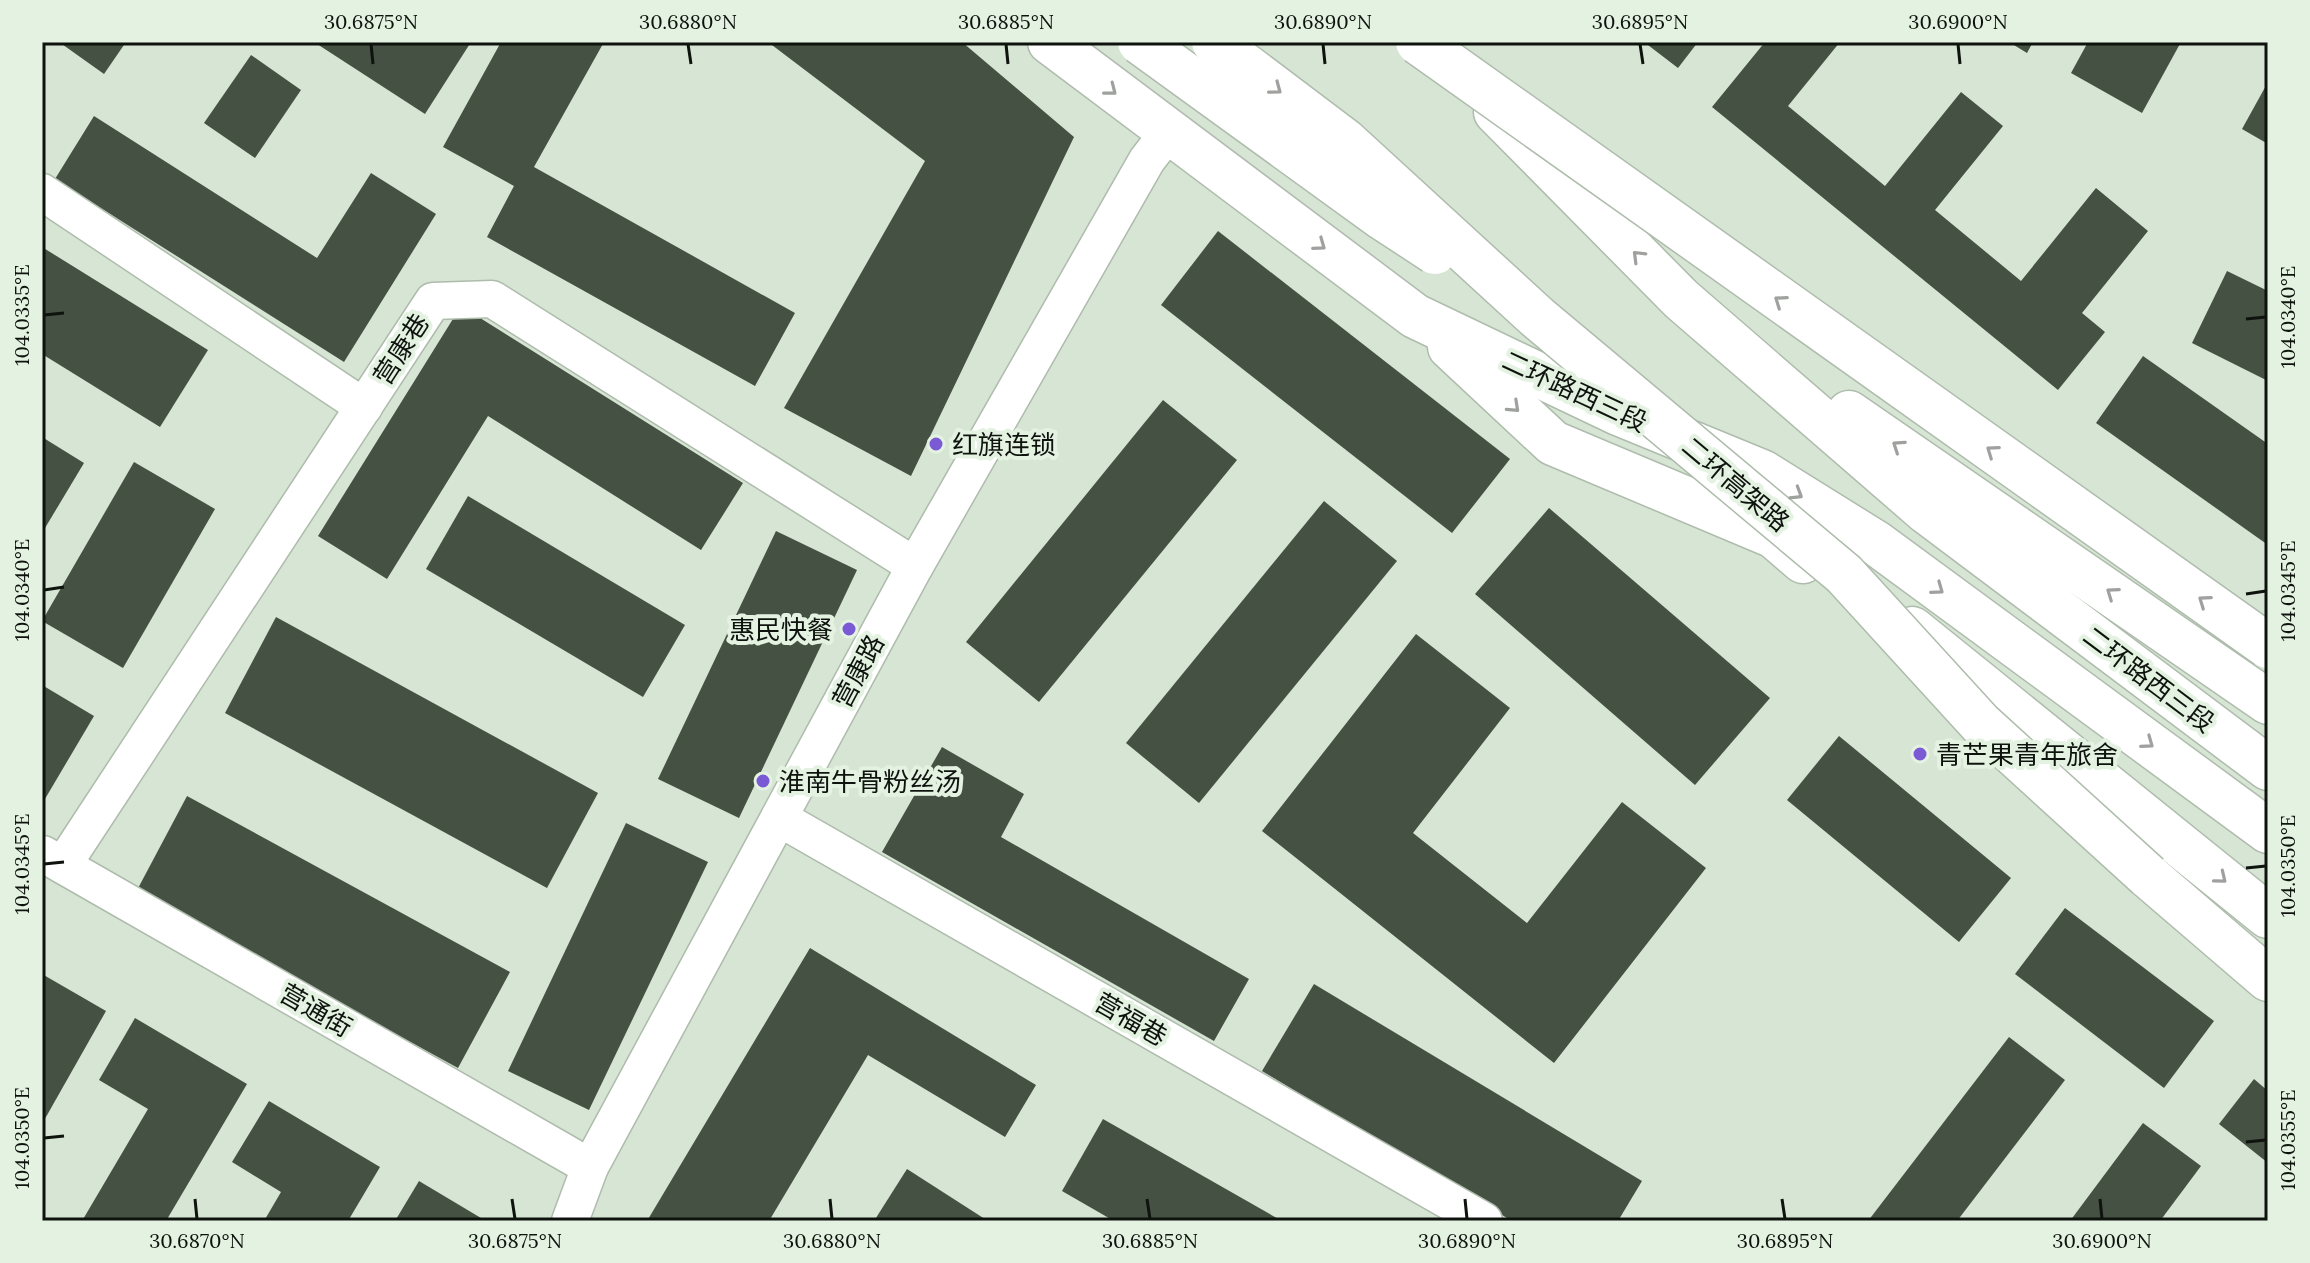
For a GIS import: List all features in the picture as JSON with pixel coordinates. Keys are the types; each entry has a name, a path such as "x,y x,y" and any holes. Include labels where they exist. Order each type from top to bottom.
{"main road":[{"name":"二环路西三段","path":"1050,42 1415,316 1618,413 1762,472 1876,543 2268,831"},
{"path":"1140,42 1380,216 1537,317"},
{"name":"二环高架路","path":"1214,42 1345,141 1537,317 1844,574 2268,916"},
{"path":"1418,42 2268,646"},
{"name":"二环路西三段","path":"1427,42 1681,299 1927,512 2268,768"},
{"path":"1681,299 2039,541 2268,702"},
{"path":"1415,316 1553,443 1774,536 2268,957"},
{"path":"1844,574 1981,724 2268,979"}],"street":[{"name":"营康路","path":"570,1221 590,1167 915,566 1147,160 1168,133"},
{"path":"42,192 364,407"},
{"name":"营康巷","path":"52,859 364,407 433,301 492,299 915,566"},
{"name":"营福巷","path":"779,818 1484,1221"},
{"name":"营通街","path":"52,859 590,1167"}],"building":[{"path":"59,42 126,42 104,74"},
{"path":"314,42 471,42 425,114"},
{"path":"501,42 604,42 534,167 795,313 755,386 487,237 514,186 443,147"},
{"path":"768,42 962,42 1074,137 911,476 784,408 925,161"},
{"path":"1644,42 1698,42 1678,68"},
{"path":"1765,42 1840,42 1788,106 1885,186 1961,92 2003,126 1935,210 2021,281 2096,188 2148,231 2082,313 2105,332 2058,390 1712,107"},
{"path":"2009,42 2033,42 2027,53"},
{"path":"2088,42 2181,42 2142,113 2071,73"},
{"path":"251,55 301,90 255,158 204,123"},
{"path":"2268,82 2268,144 2242,129"},
{"path":"94,116 317,258 371,173 436,214 344,362 55,179"},
{"path":"1218,231 1510,459 1452,533 1161,305"},
{"path":"42,247 208,350 160,427 42,354"},
{"path":"2227,271 2268,291 2268,381 2192,343"},
{"path":"461,306 743,483 701,550 488,416 387,579 318,536"},
{"path":"2143,356 2268,444 2268,545 2096,423"},
{"path":"1163,400 1237,460 1039,702 966,642"},
{"path":"42,437 84,463 42,533"},
{"path":"134,462 215,509 123,668 42,621"},
{"path":"468,496 685,625 643,697 426,569"},
{"path":"1324,501 1397,561 1199,803 1126,743"},
{"path":"1549,508 1770,698 1695,785 1475,594"},
{"path":"776,531 857,570 739,818 658,779"},
{"path":"276,617 598,793 547,888 225,713"},
{"path":"1416,634 1510,708 1413,833 1527,923 1622,802 1706,868 1554,1063 1262,831"},
{"path":"42,685 94,716 42,804"},
{"path":"1839,736 2011,878 1959,942 1787,800"},
{"path":"942,747 1024,794 1001,837 1249,979 1214,1041 882,852"},
{"path":"187,796 510,972 458,1068 136,892"},
{"path":"626,823 708,862 589,1110 508,1071"},
{"path":"2065,908 2214,1021 2164,1088 2015,974"},
{"path":"810,948 1036,1085 1005,1137 868,1055 769,1221 647,1221"},
{"path":"42,974 106,1011 42,1124"},
{"path":"1314,984 1642,1181 1618,1221 1512,1221 1262,1071"},
{"path":"135,1018 247,1084 166,1221 82,1221 148,1109 99,1080"},
{"path":"2009,1037 2065,1080 1957,1221 1868,1221"},
{"path":"2254,1079 2268,1091 2268,1163 2219,1124"},
{"path":"269,1101 380,1167 348,1221 264,1221 281,1192 232,1162"},
{"path":"1103,1119 1282,1221 1114,1221 1062,1191"},
{"path":"2143,1123 2201,1166 2160,1221 2070,1221"},
{"path":"907,1169 988,1221 874,1221"},
{"path":"419,1181 486,1221 395,1221"}],"place":[{"name":"红旗连锁","path":"936,444"},
{"name":"惠民快餐","path":"849,629"},
{"name":"青芒果青年旅舍","path":"1920,754"},
{"name":"淮南牛骨粉丝汤","path":"763,781"}]}
